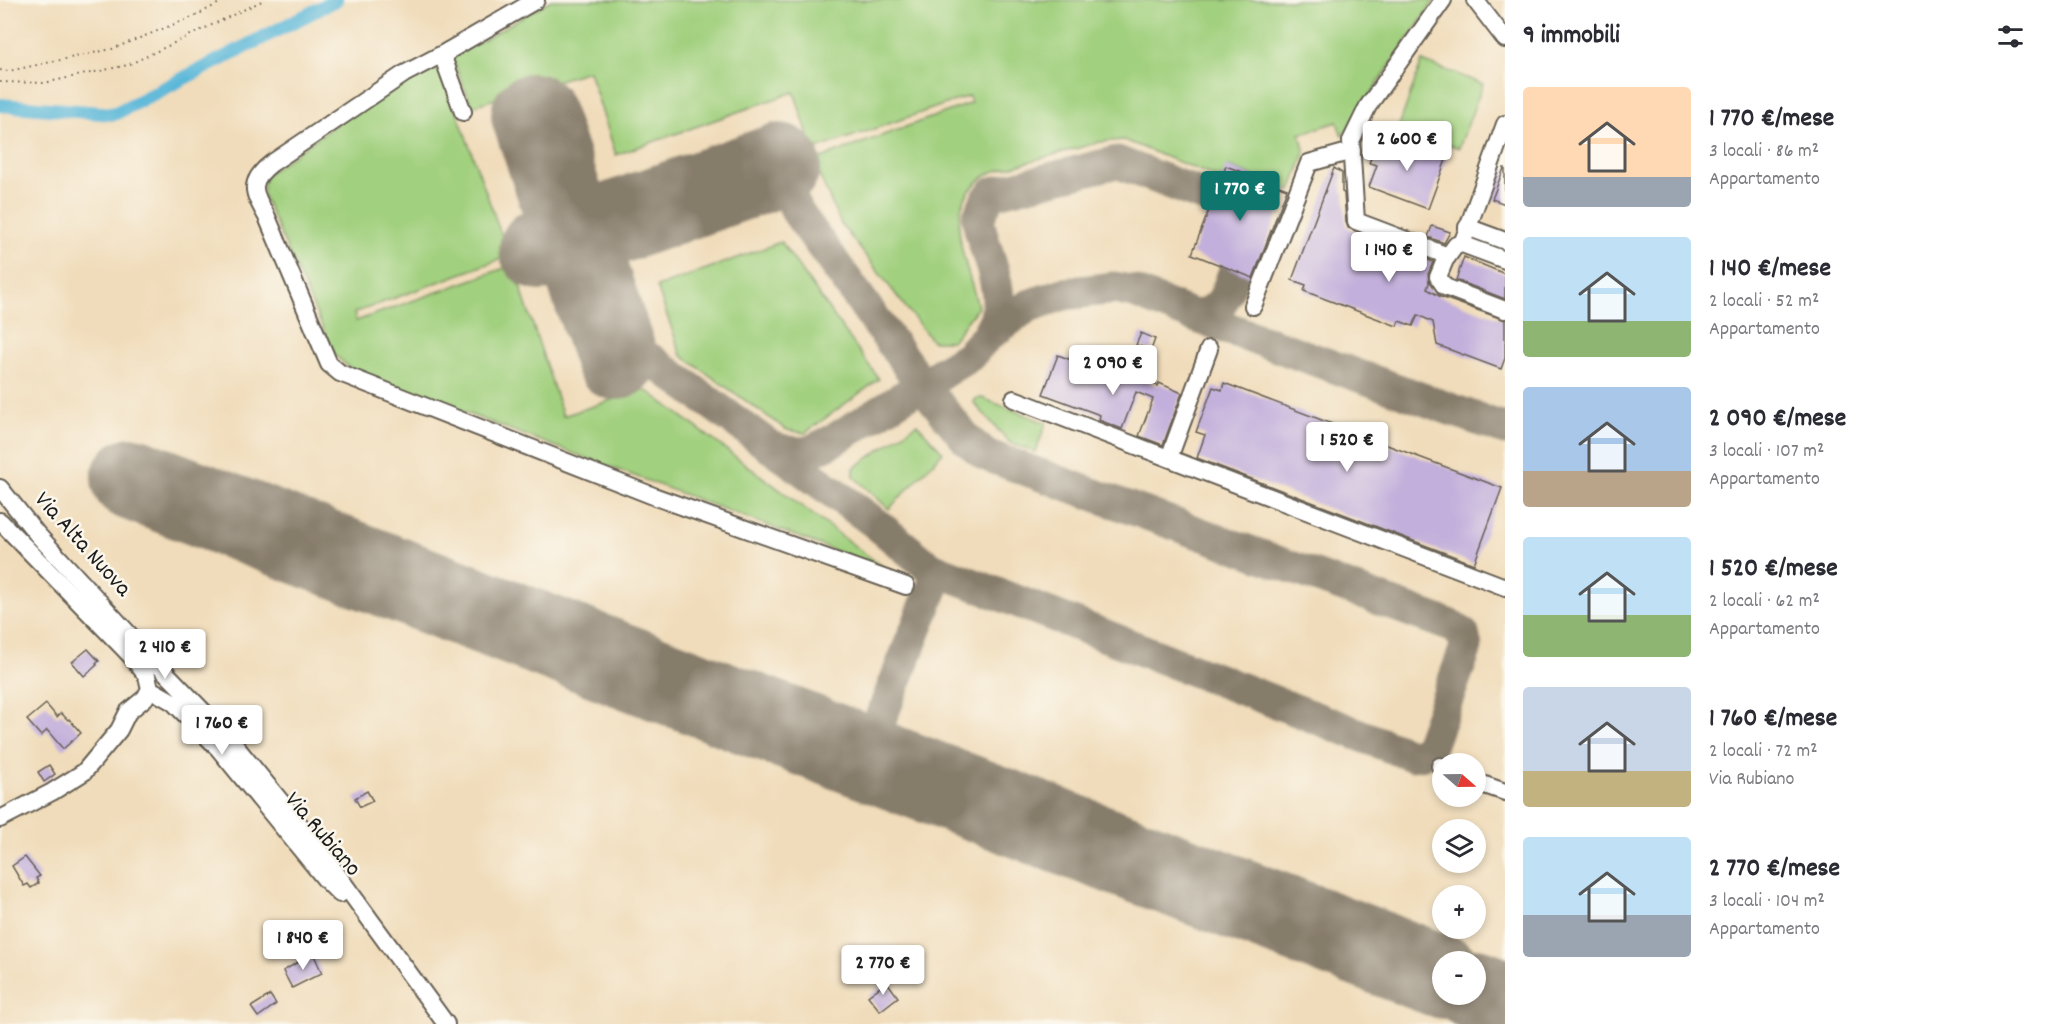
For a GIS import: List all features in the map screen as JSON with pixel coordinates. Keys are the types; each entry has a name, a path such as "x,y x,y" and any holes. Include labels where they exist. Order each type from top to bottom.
{"street":[{"path":"536,0 404,74 272,163 257,178 253,189 255,196 267,218 329,364 340,373 612,480 906,586"},
{"path":"1443,0 1368,106 1351,141 1356,222 1448,255"},
{"path":"1475,0 1505,39"},
{"path":"448,51 444,60 463,112"},
{"path":"1461,244 1505,124"},
{"path":"1253,306 1309,163 1352,151"},
{"path":"1467,228 1505,241"},
{"path":"1505,260 1461,244 1456,245 1448,255 1438,277 1445,287 1505,310"},
{"path":"1169,458 1209,349"},
{"path":"1014,399 1505,587"},
{"name":"Via Alta Nuova","path":"0,488 52,550 137,643 228,737 309,836 446,1024"},
{"path":"0,521 132,657 147,676 150,690 145,698 128,712 118,730 84,772 52,792 0,819"},
{"name":"Via Rubiano","path":"150,690 173,702 218,748 325,879 346,899 359,907"},
{"path":"1486,785 1505,792"}],"path":[{"path":"0,70 9,71 112,49 195,16 225,0"},
{"path":"0,82 44,83 128,65 264,0"}],"green space":[{"path":"551,0 1435,0 1342,136 1337,122 1300,134 1305,153 1291,191 1227,166 1221,179 1124,140 1100,142 992,172 975,184 964,199 960,215 962,251 978,307 952,341 932,341 841,224 813,161 971,103 969,96 813,150 794,92 616,155 589,71 472,106 452,58"},
{"path":"1422,61 1483,84 1459,148 1399,126"},
{"path":"439,62 509,256 354,313 356,321 513,265 563,416 642,390 649,392 887,570 353,371 335,355 263,195 266,175 349,115"},
{"path":"781,242 879,379 805,433 787,430 681,355 657,287"},
{"path":"982,398 1046,423 1036,452 1010,443 974,403 975,399"},
{"path":"917,424 943,452 889,509 854,477 854,468"}],"building":[{"path":"1389,135 1447,157 1428,209 1369,187 1377,165 1369,163 1373,153 1381,156"},
{"path":"1226,166 1287,189 1253,278 1192,254"},
{"path":"1334,168 1342,173 1342,192 1344,193 1348,228 1433,262 1428,274 1427,289 1441,297 1505,320 1505,358 1501,369 1437,345 1433,322 1418,315 1413,326 1399,321 1397,326 1304,291 1306,285 1292,280"},
{"path":"1505,168 1505,204 1492,199"},
{"path":"1432,226 1450,232 1444,243 1428,237"},
{"path":"1464,257 1505,274 1505,299 1456,280"},
{"path":"1141,333 1155,339 1151,350 1136,345"},
{"path":"1058,355 1115,376 1119,368 1158,386 1159,383 1182,393 1163,445 1139,436 1153,399 1136,392 1122,429 1099,420 1100,415 1043,394"},
{"path":"1224,383 1348,430 1345,439 1376,450 1379,442 1502,488 1474,564 1197,458 1205,435 1196,432 1213,387 1222,390"},
{"path":"88,649 99,661 84,676 72,662"},
{"path":"46,704 57,717 61,713 69,719 81,733 63,749 47,730 41,736 27,720"},
{"path":"49,765 55,774 44,782 38,772"},
{"path":"367,791 373,801 360,807 355,798"},
{"path":"25,857 40,876 36,878 39,883 31,888 28,884 24,886 12,866"},
{"path":"313,953 322,973 292,988 283,971"},
{"path":"887,982 898,997 880,1011 868,996"},
{"path":"270,995 276,1004 258,1017 251,1007"}],"waterway":[{"path":"0,105 114,114 336,0"}],"taxiway":[{"path":"986,337 995,320 998,302 993,270 978,218 993,193 1117,162 1212,199"},
{"path":"616,358 650,359 874,522 929,567 1411,755 1421,754 1430,746 1466,647 1463,634 1452,626 986,455 967,440 922,385 796,210 779,165"},
{"path":"1197,317 1218,306 1225,296 1234,273"},
{"path":"770,447 788,452 807,453 832,441 969,356 986,337 1028,306 1064,294 1114,288 1134,292 1505,429"},
{"path":"865,758 939,571"}],"runway":[{"path":"533,115 616,358"},
{"path":"541,249 779,165"},
{"path":"133,479 1432,973"},
{"path":"1486,994 1505,1001"}]}
